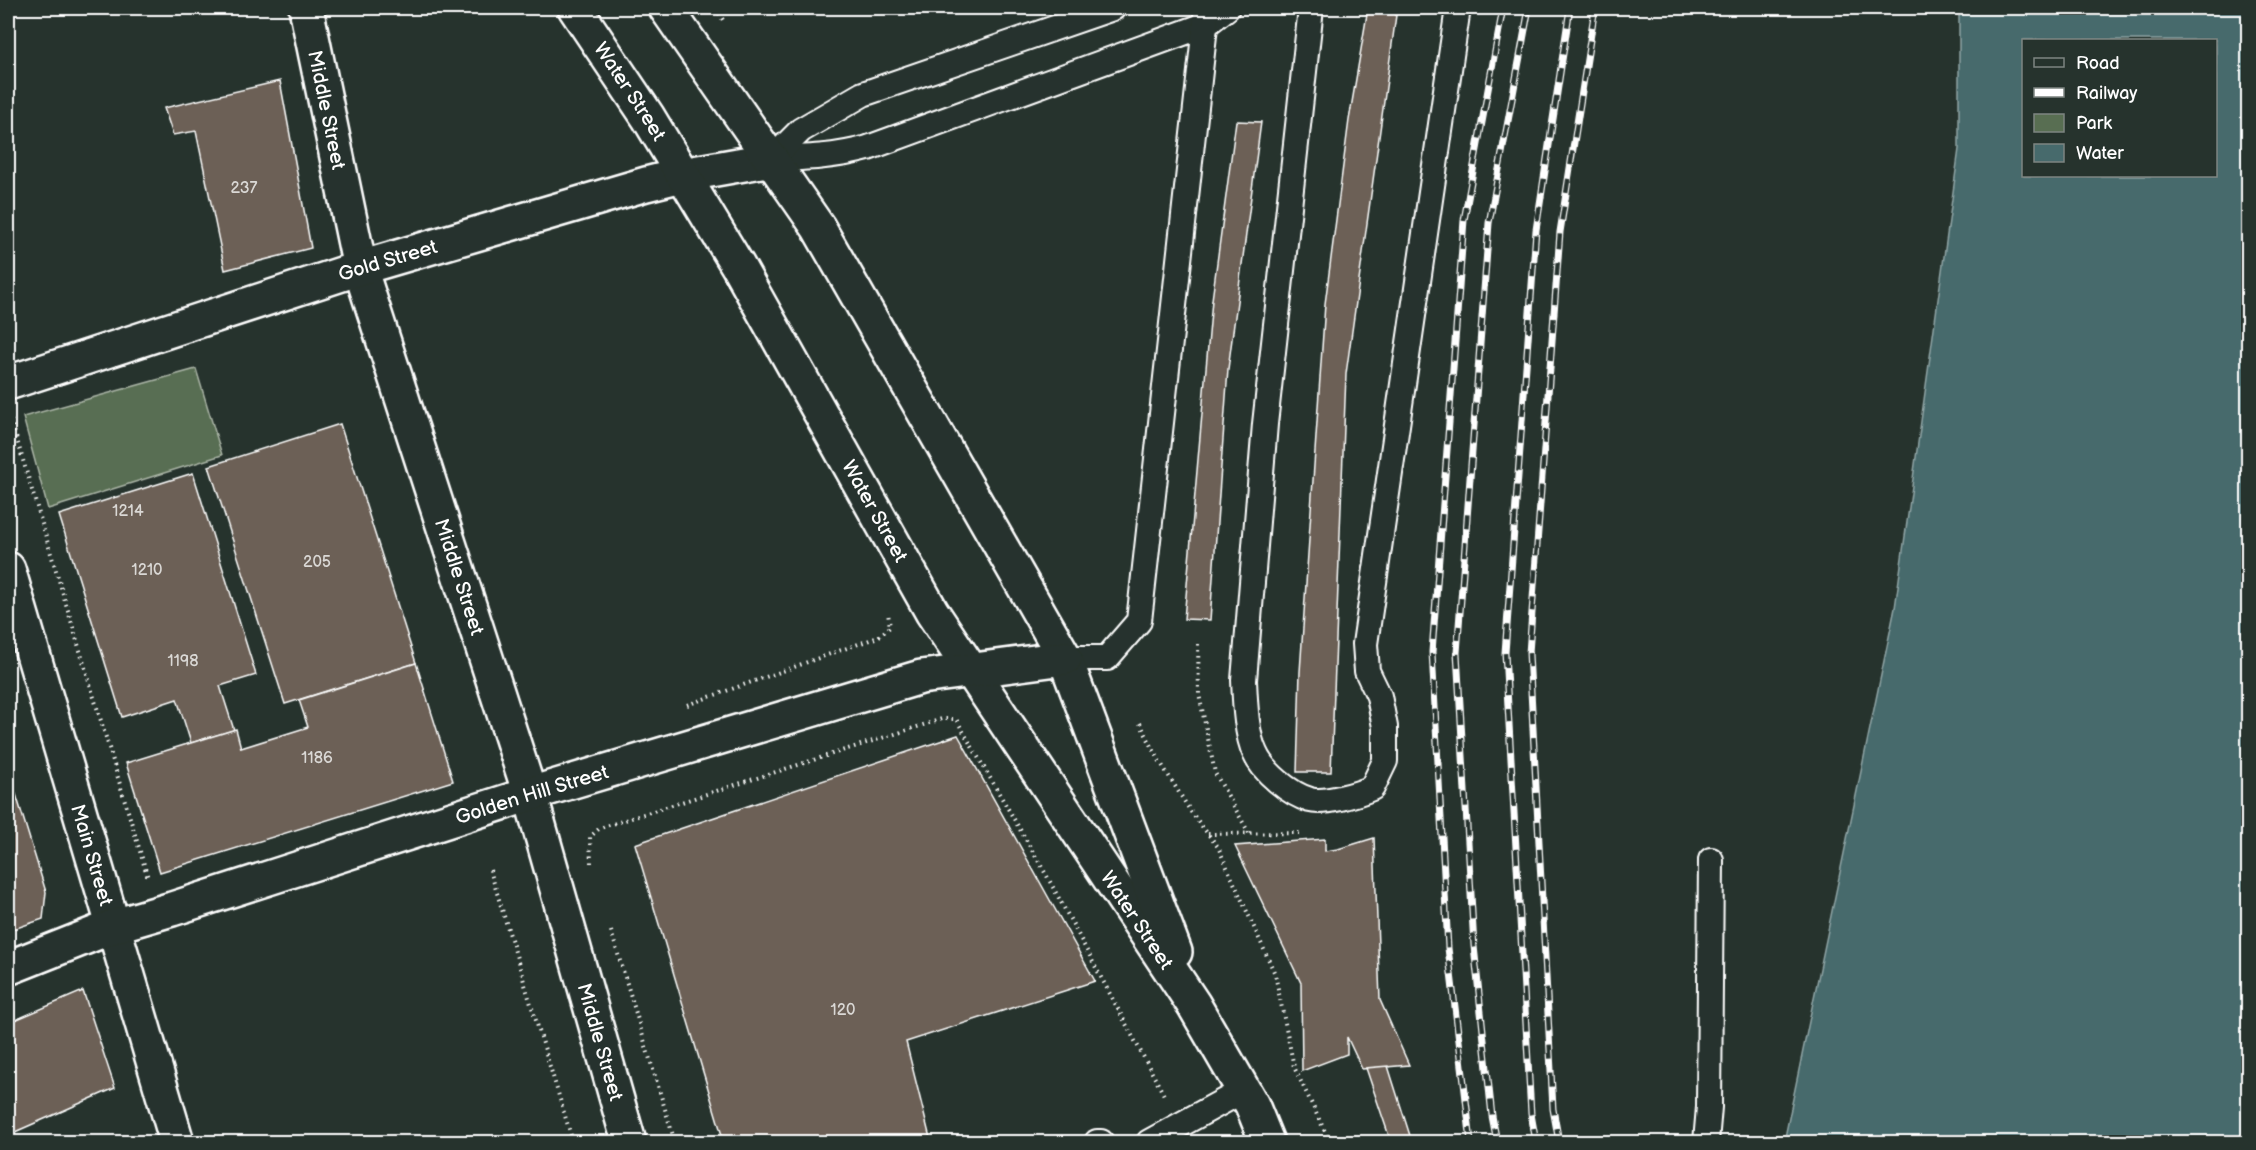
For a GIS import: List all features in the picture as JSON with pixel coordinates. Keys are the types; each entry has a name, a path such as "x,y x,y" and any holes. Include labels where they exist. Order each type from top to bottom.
{"street":[{"name":"Middle Street","path":"306,8 360,268 530,794 629,1143"},
{"name":"Water Street","path":"575,8 648,117 738,266 932,612 1194,1005 1244,1090 1267,1143"},
{"name":"Water Street","path":"666,8 819,227 1065,658 1194,1005"},
{"name":"Gold Street","path":"8,383 360,268 682,175 772,159"},
{"name":"Main Street","path":"8,569 177,1143"},
{"name":"Golden Hill Street","path":"8,969 114,926 530,794 921,677 1065,658"}],"lane":[{"path":"772,159 801,130 863,94 1113,8"},
{"path":"772,159 819,158 843,155 868,148 1227,8"},
{"path":"1311,8 1264,424 1244,680 1245,711 1255,753 1275,780 1311,800 1351,797 1372,788 1385,761 1385,726 1379,696 1367,671 1365,644 1458,8"},
{"path":"1065,658 1107,658 1139,621 1206,16"},
{"path":"1706,1143 1709,1107 1711,860"},
{"path":"1149,1143 1244,1090"}],"path":[{"path":"10,419 148,879"},
{"path":"686,705 878,638 890,627"},
{"path":"1198,644 1199,694 1215,773 1249,833"},
{"path":"594,874 590,863 590,837 600,828 942,719 956,719 1047,876 1179,1127"},
{"path":"1140,723 1159,760 1191,812 1218,847 1275,974 1294,1067 1330,1143"},
{"path":"490,870 573,1143"},
{"path":"611,930 675,1143"}],"green space":[{"path":"196,369 222,455 48,509 23,417"}],"water":[{"path":"1959,8 2248,8 2248,1142 1784,1142 1895,608 1959,149"}],"building":[{"path":"1368,8 1397,8 1346,374 1331,772 1297,772 1300,672 1325,304 1349,120"},
{"path":"280,81 311,248 225,270 196,131 173,135 164,108"},
{"path":"1236,121 1261,122 1228,369 1210,620 1184,619 1212,300"},
{"path":"340,424 416,663 285,704 209,466"},
{"path":"193,473 256,675 220,686 234,730 191,743 177,699 122,717 59,515"},
{"path":"416,663 453,781 160,872 126,763 236,729 241,748 308,727 299,700"},
{"path":"958,735 1095,981 906,1042 931,1142 724,1142 635,844"},
{"path":"8,766 15,791 8,793"},
{"path":"15,791 46,892 43,919 8,931 8,793"},
{"path":"1374,838 1380,1000 1409,1065 1362,1069 1347,1037 1347,1054 1302,1071 1301,983 1235,846 1325,839 1325,851"},
{"path":"83,991 115,1088 8,1135 8,1023"},
{"path":"1388,1066 1412,1142 1391,1142 1366,1068"}],"railway":[{"path":"1471,1142 1448,948 1432,652 1464,220 1503,8"},
{"path":"1497,1142 1492,1116 1474,946 1457,653 1489,223 1529,8"},
{"path":"1536,1142 1531,1114 1505,653 1536,230 1570,8"},
{"path":"1559,1142 1553,1109 1529,653 1560,232 1595,8"}]}
